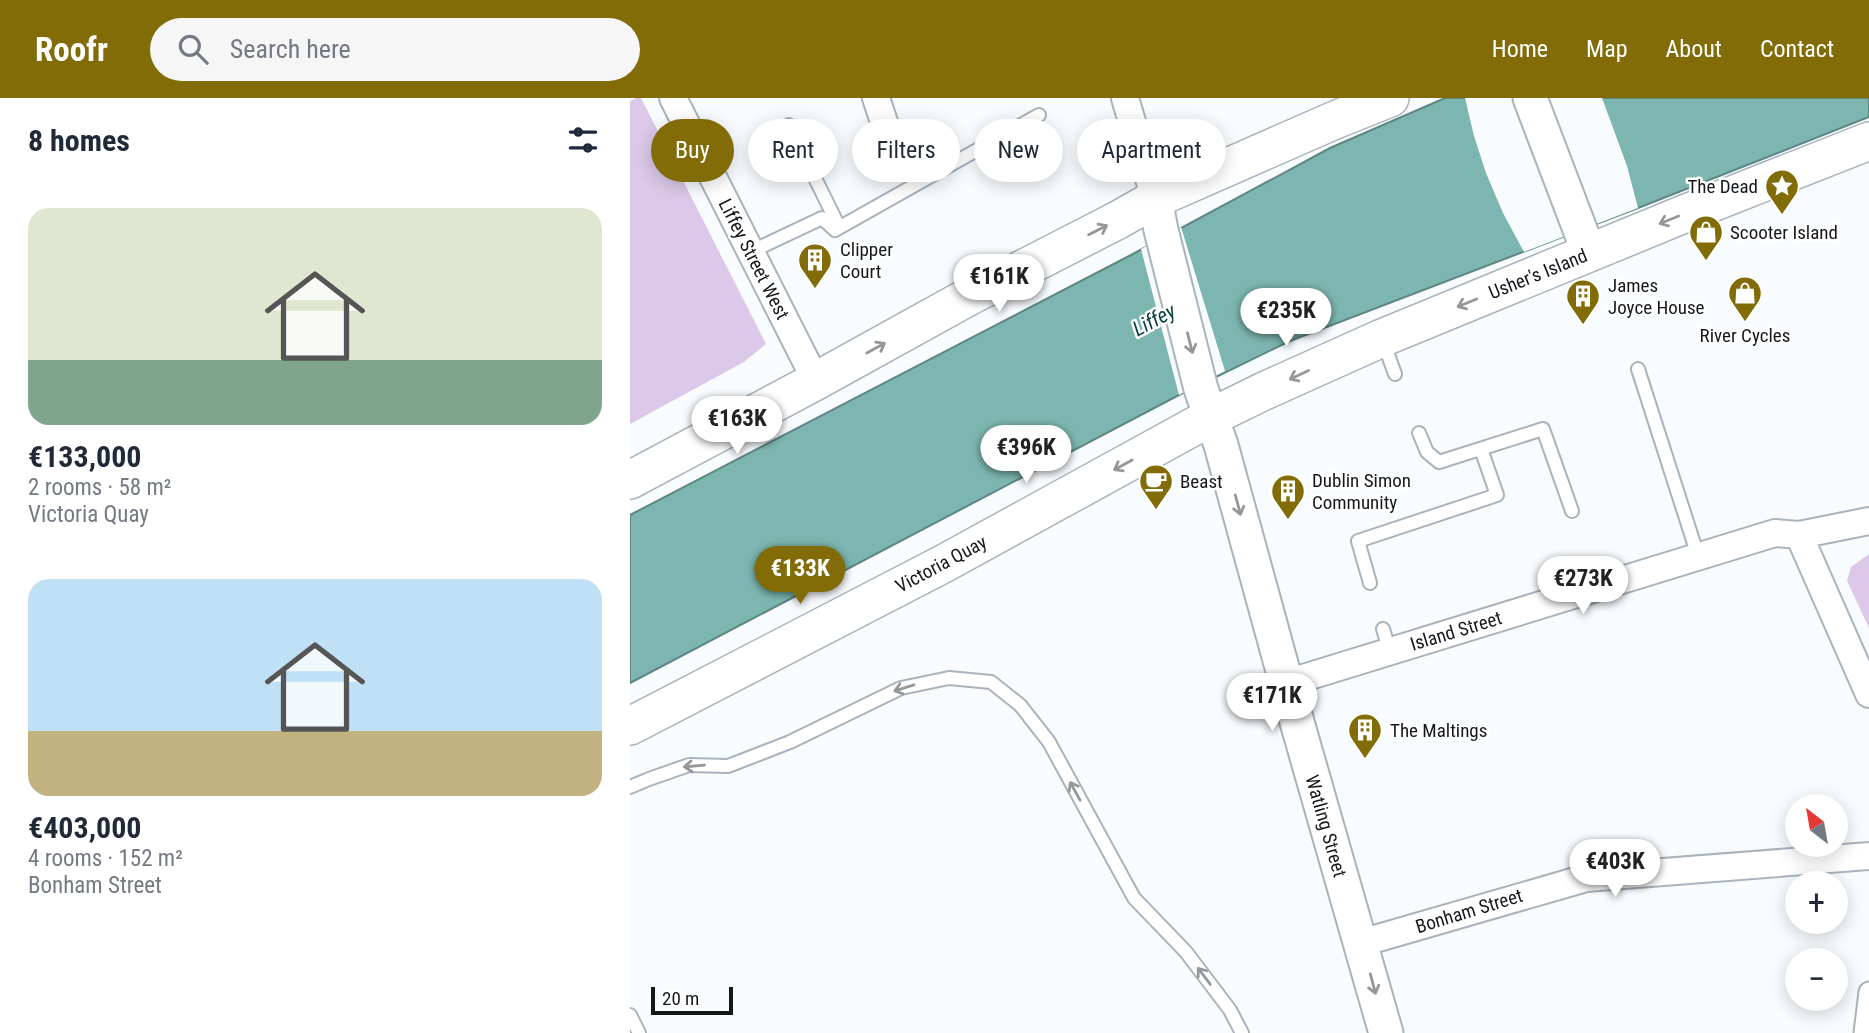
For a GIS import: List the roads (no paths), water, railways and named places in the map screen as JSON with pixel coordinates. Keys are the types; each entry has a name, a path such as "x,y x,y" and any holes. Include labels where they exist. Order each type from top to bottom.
{"main road":[{"path":"630,480 1118,220 1158,214 1322,125 1390,98"},
{"name":"Usher's Island","path":"1206,403 1301,374 1585,241 1869,141"},
{"name":"Victoria Quay","path":"630,726 943,564 1206,403"}],"street":[{"name":"Liffey Street West","path":"673,98 816,382"},
{"path":"876,98 883,119"},
{"path":"1125,98 1158,214"},
{"path":"1530,98 1585,241"},
{"name":"Watling Street","path":"1158,214 1206,403 1222,445 1386,1033"},
{"name":"Island Street","path":"1287,683 1386,640 1775,533 1799,536 1869,521"},
{"path":"1799,536 1869,694"},
{"name":"Bonham Street","path":"1361,943 1586,878 1696,873 1869,856"},
{"path":"1864,1033 1869,992"}],"lane":[{"path":"750,252 822,218 835,230 1039,115"},
{"path":"817,182 839,227"},
{"path":"1382,338 1395,374"},
{"path":"1639,369 1698,556"},
{"path":"1419,433 1427,452 1440,462 1543,429 1572,511"},
{"path":"1370,583 1358,541 1497,495 1481,449"},
{"path":"630,787 690,765 729,766 790,741 901,688 949,678 991,682 1020,705 1049,743 1134,898 1186,952 1230,1010 1242,1033"},
{"path":"630,1015 639,1033"}],"water":[{"name":"Liffey","path":"1445,98 1869,98 1869,117 1290,341 1179,395 630,683 630,515 1131,255 1330,148"}],"place":[{"name":"The Dead","path":"1782,216"},
{"name":"Scooter Island","path":"1706,262"},
{"name":"Clipper Court","path":"815,290"},
{"name":"River Cycles","path":"1745,323"},
{"name":"James Joyce House","path":"1583,326"},
{"name":"Beast","path":"1156,511"},
{"name":"Dublin Simon Community","path":"1288,521"},
{"name":"The Maltings","path":"1365,760"}]}
